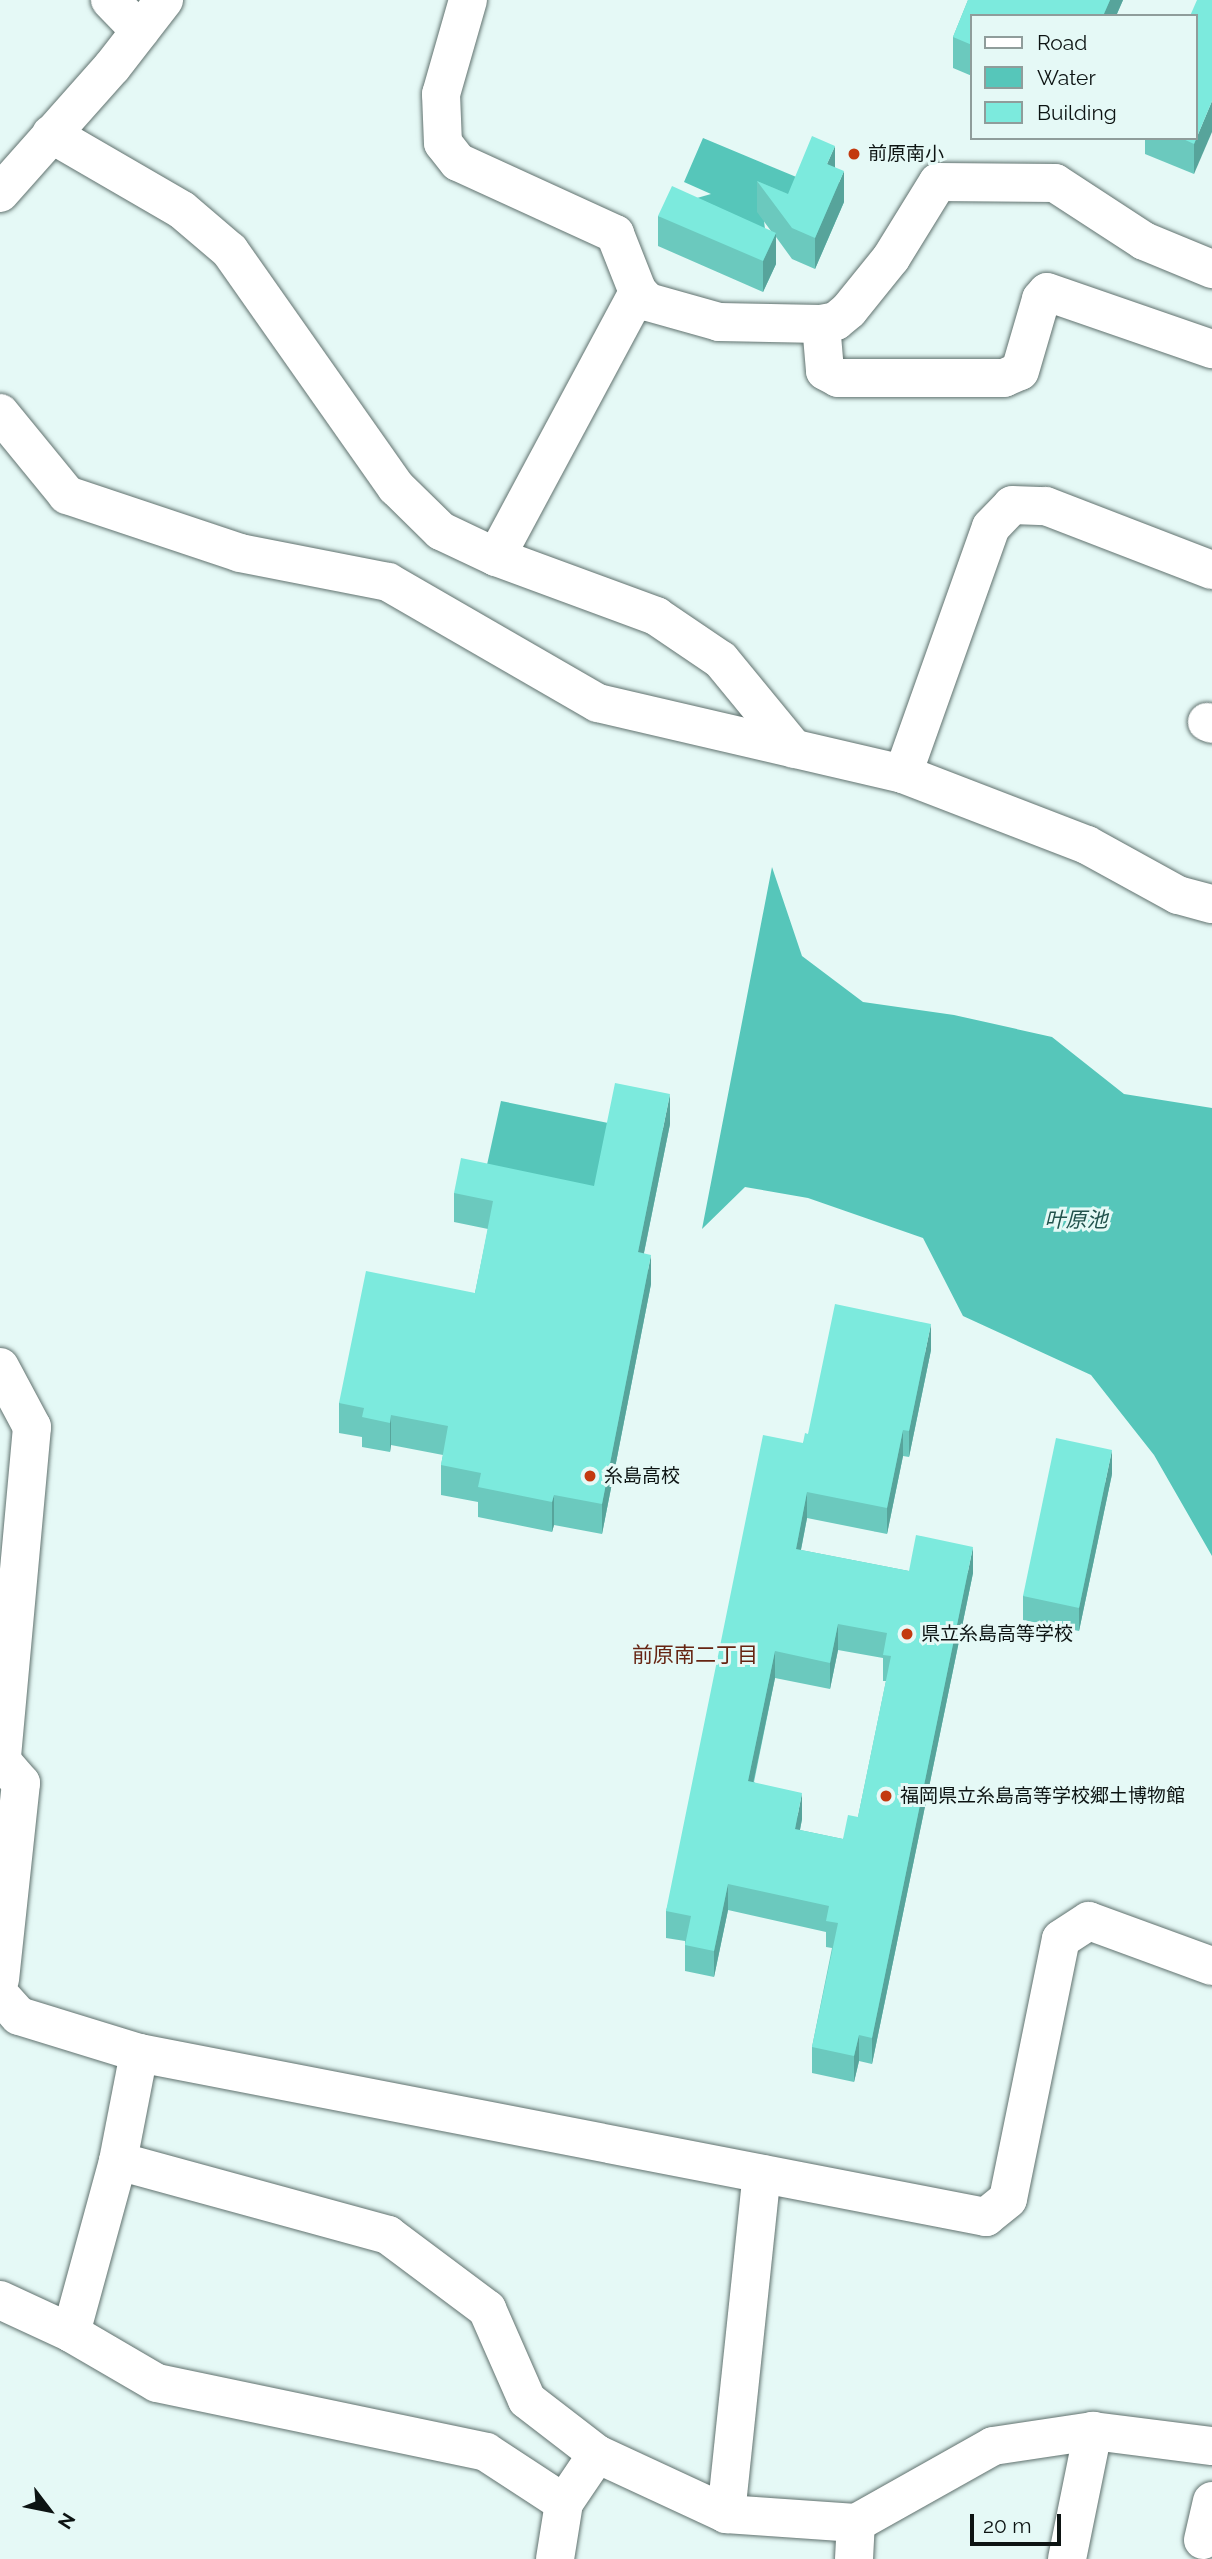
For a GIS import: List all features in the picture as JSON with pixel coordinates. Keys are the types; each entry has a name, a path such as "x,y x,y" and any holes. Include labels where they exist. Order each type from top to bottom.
{"street":[{"path":"110,0 140,31"},
{"path":"0,193 164,0"},
{"path":"468,0 441,94 443,143 458,162 615,234 638,292 648,302 719,322 821,324 836,321 849,310 891,258 938,182 1055,183 1144,241 1212,269"},
{"path":"51,134 182,210 230,251 396,487 440,531 496,557 656,617 720,660 794,749"},
{"path":"496,557 638,292"},
{"path":"821,324 825,370 838,379 1004,378 1020,371 1041,299 1047,292 1212,349"},
{"path":"0,413 67,495 240,553 388,582 598,703 903,774 1087,845 1178,895 1212,904"},
{"path":"903,774 991,527 1012,505 1046,506 1212,570"},
{"path":"0,1367 32,1427 10,1564 1,1759 21,1783 0,1979"},
{"path":"0,1994 19,2016 139,2053 986,2217 1008,2199 1061,1939 1089,1921 1212,1966"},
{"path":"71,2333 118,2161 139,2053"},
{"path":"118,2161 388,2235 487,2309 527,2400 597,2454 726,2514 855,2541 993,2446 1093,2431 1212,2446"},
{"path":"726,2514 762,2174"},
{"path":"0,2300 71,2333 157,2384 486,2452 564,2503"},
{"path":"1067,2559 1093,2431"},
{"path":"555,2559 564,2503 597,2454"},
{"path":"1203,2540 1212,2501"}],"water":[{"path":"703,138 806,181 764,221 765,229 697,198 711,194 684,182"},
{"name":"叶原池","path":"772,867 802,956 863,1002 954,1015 1052,1037 1124,1094 1212,1108 1212,1556 1154,1455 1091,1375 963,1316 923,1238 808,1198 745,1187 702,1229"},
{"path":"501,1101 613,1124 594,1216 481,1192"}],"building":[{"path":"968,0 1110,0 1104,14 970,14 970,44 953,37"},
{"path":"1197,0 1212,0 1212,101 1198,134 1198,14 1191,14"},
{"path":"812,136 835,146 827,164 844,171 815,238 792,228 757,181 788,194"},
{"path":"672,186 776,233 763,261 658,216"},
{"path":"615,1083 670,1094 638,1252 651,1255 602,1504 554,1495 552,1502 478,1487 481,1473 441,1465 448,1426 391,1415 390,1423 362,1417 364,1408 339,1403 366,1271 475,1293 493,1201 454,1193 461,1158 594,1186"},
{"path":"835,1304 931,1324 909,1431 903,1430 887,1508 807,1492 796,1549 909,1571 916,1535 973,1547 872,2038 859,2035 854,2056 812,2047 838,1923 826,1921 829,1906 728,1884 714,1951 685,1945 691,1916 666,1911 763,1435 803,1443 805,1433 808,1434","holes":["838,1624 887,1633 883,1655 891,1656 858,1817 848,1815 843,1839 795,1829 802,1793 748,1781 775,1651 830,1663"]},
{"path":"1056,1438 1112,1450 1079,1608 1023,1596"}],"place":[{"name":"前原南小","path":"854,154"},
{"name":"糸島高校","path":"590,1476"},
{"name":"県立糸島高等学校","path":"907,1634"},
{"name":"福岡県立糸島高等学校郷土博物館","path":"886,1796"}],"district":[{"name":"前原南二丁目","path":"695,1655"}]}
